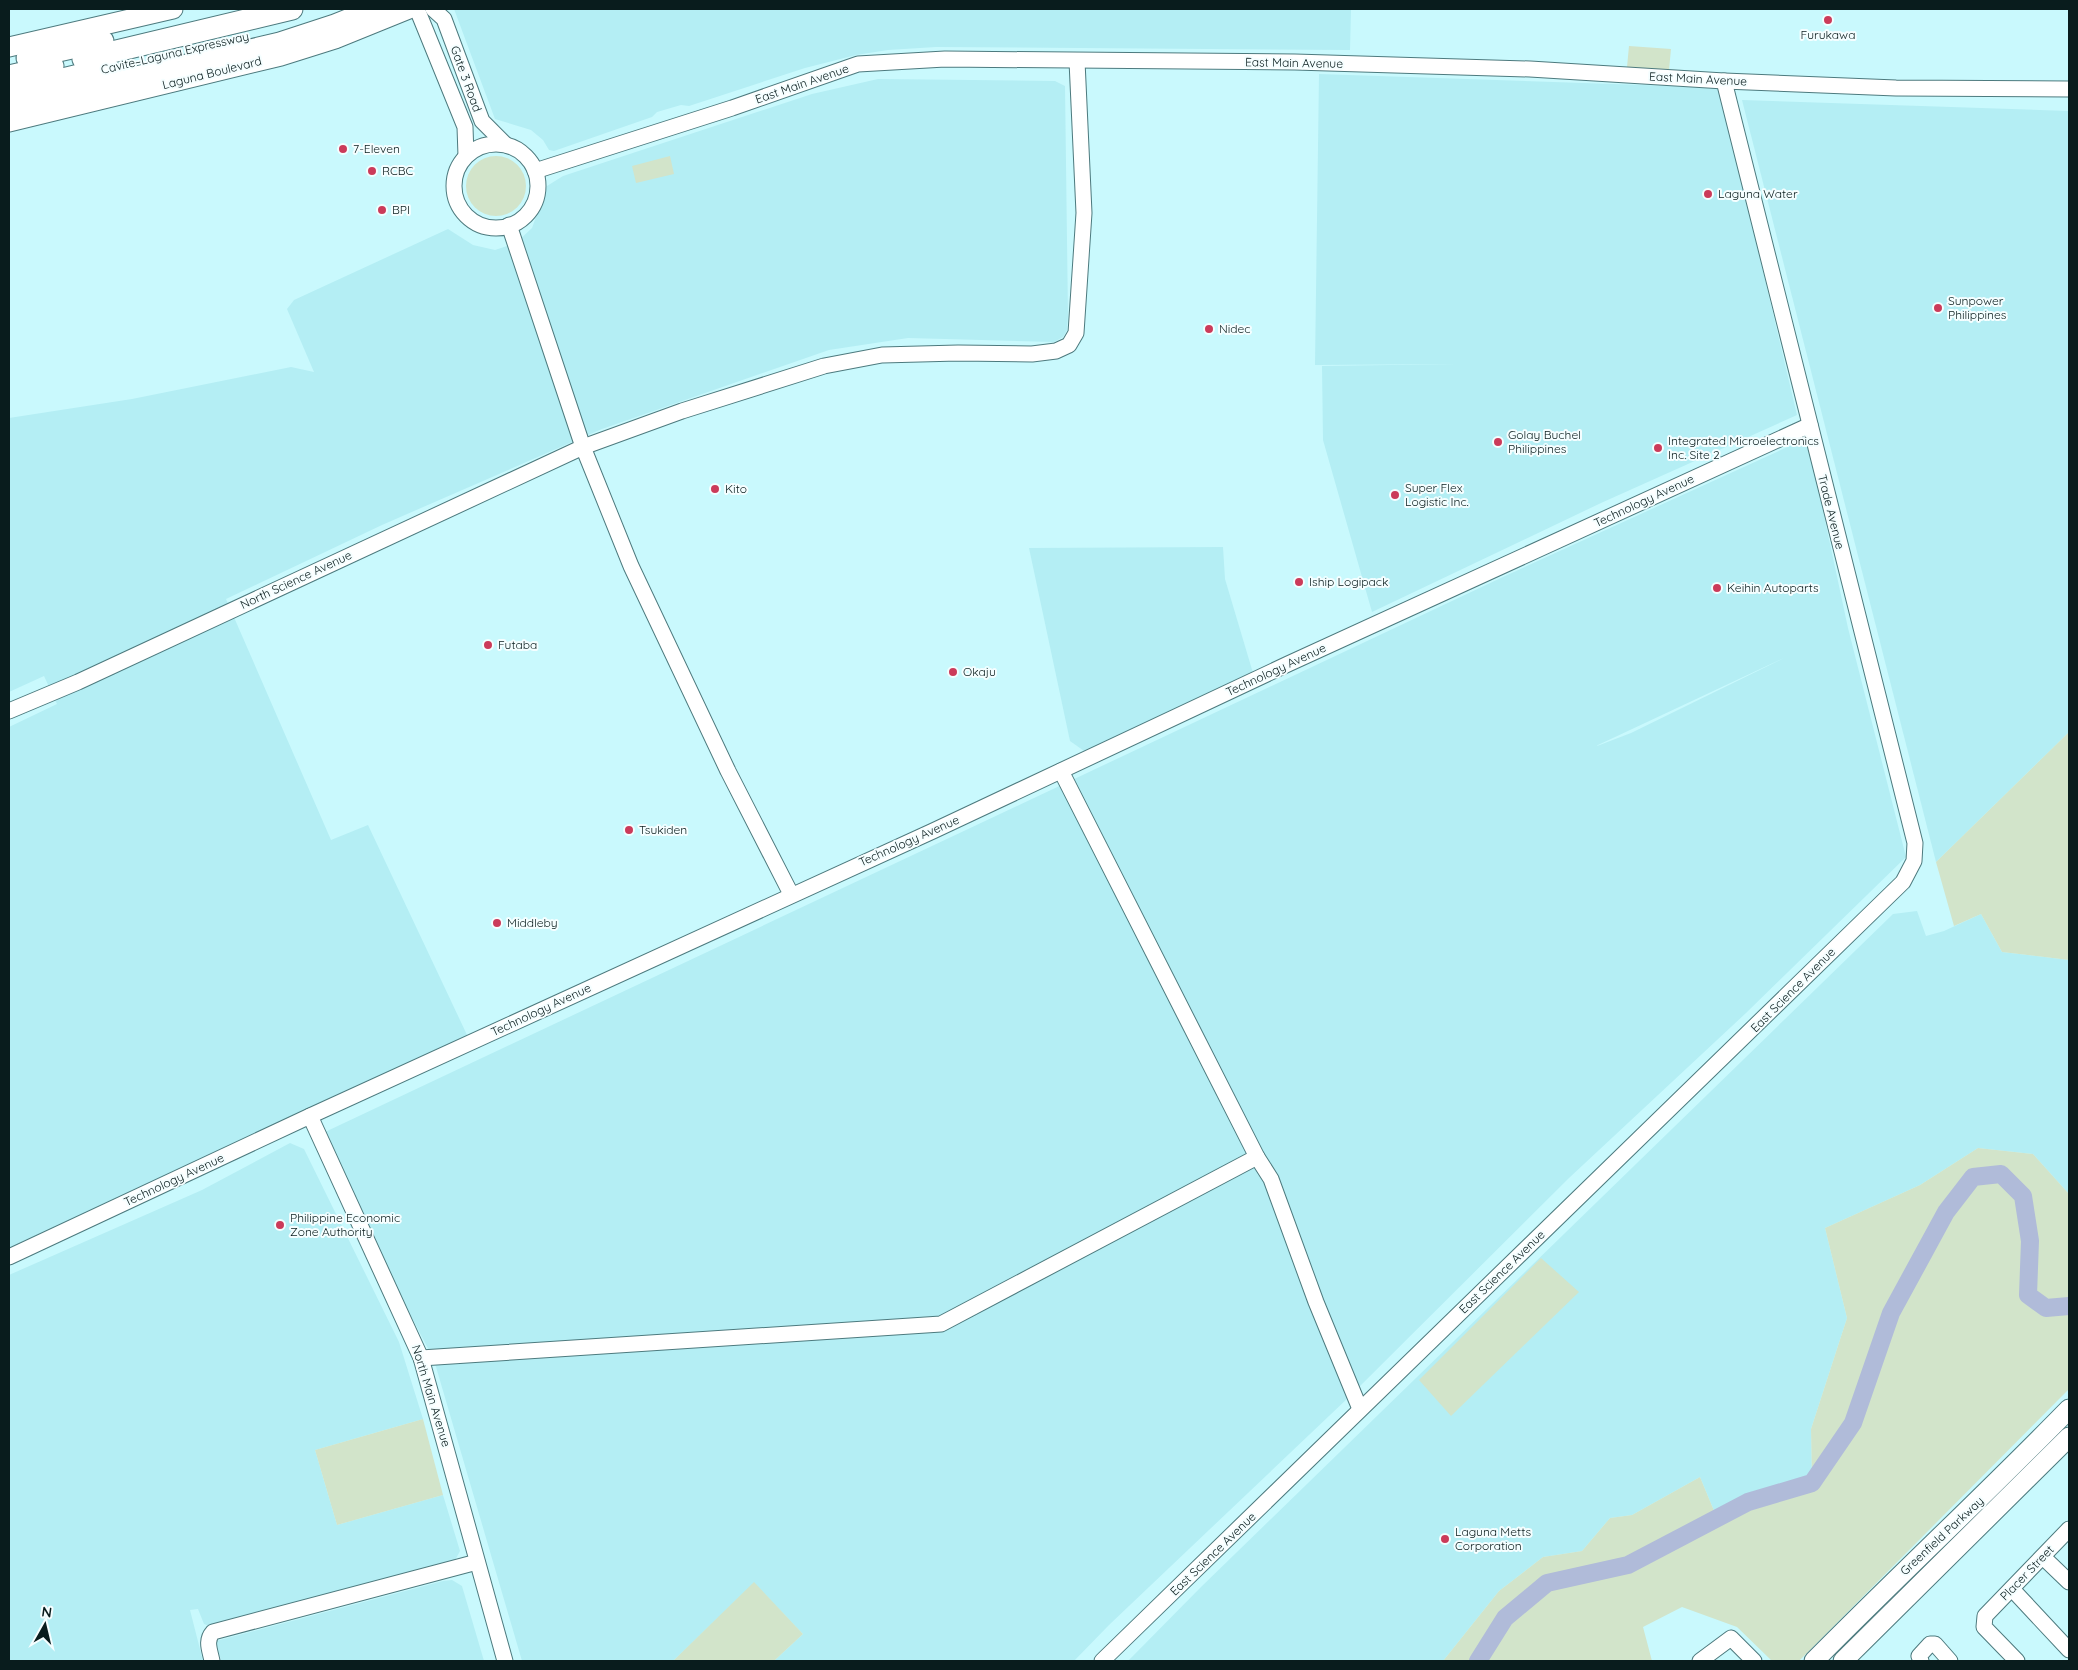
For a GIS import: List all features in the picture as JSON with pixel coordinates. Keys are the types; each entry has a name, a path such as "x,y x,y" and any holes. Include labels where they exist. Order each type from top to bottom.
{"highway":[{"path":"9,62 236,9"},
{"name":"Cavite–Laguna Expressway","path":"9,76 231,25 292,9"},
{"name":"Cavite–Laguna Expressway","path":"9,92 245,37 339,9"},
{"path":"9,107 280,43 375,9"}],"main road":[{"path":"9,47 173,9"},
{"name":"Laguna Boulevard","path":"9,122 281,56 335,39 409,9"},
{"name":"Greenfield Parkway","path":"1814,1661 2069,1409"},
{"name":"Greenfield Parkway","path":"1844,1661 2069,1437"}],"street":[{"name":"Gate 3 Road","path":"417,9 465,128 466,156"},
{"name":"Gate 3 Road","path":"434,9 444,19 482,121 506,145"},
{"name":"East Main Avenue","path":"535,171 724,111 858,64 945,59 1295,62 1530,69 1724,81 1896,88 2069,89"},
{"name":"North Science Avenue","path":"9,711 78,682 583,447 682,410 824,366 882,355 1032,354 1056,351 1069,345 1076,333 1084,213 1077,61"},
{"name":"Trade Avenue","path":"1724,81 1915,843 1914,861 1903,882"},
{"path":"488,145 506,145 524,155 535,171 537,192 533,205 524,216 509,225 491,227 480,224 462,211 455,195 454,180 458,166 466,156 488,145"},
{"path":"509,225 583,447 632,566 728,771 791,894"},
{"name":"Technology Avenue","path":"9,1257 310,1116 1061,771 1288,664 1810,425"},
{"path":"1061,771 1257,1157 1271,1179 1316,1302 1360,1409"},
{"name":"East Science Avenue","path":"1102,1661 1783,1001 1903,882"},
{"name":"North Main Avenue","path":"310,1116 422,1358 505,1661"},
{"path":"422,1358 941,1324 1257,1157"},
{"name":"Placer Street","path":"2018,1661 1984,1627 1985,1616 2069,1529"},
{"path":"2042,1557 2069,1582"},
{"path":"212,1661 208,1643 209,1637 213,1632 477,1562"},
{"path":"2012,1589 2069,1650"},
{"path":"1700,1661 1731,1638 1754,1661"},
{"path":"1921,1661 1919,1656 1930,1644 1935,1644 1950,1661"}],"shaded area":[{"path":"454,9 1351,9 1350,50 936,47 888,50 856,55 805,68 689,106 681,105 657,112 652,117 554,151 549,150 543,140 531,130 495,119"},
{"path":"1319,74 1720,89 1797,415 1601,503 1372,612 1323,440 1322,366 1457,364 1315,365"},
{"path":"878,79 1055,81 1065,86 1068,316 1067,330 1063,337 1054,342 908,338 829,350 602,429 382,525 226,599 331,840 368,825 468,1037 9,1248 9,727 57,704 44,676 9,692 9,418 132,399 291,367 314,372 287,309 294,300 448,229 473,245 495,250 516,243 532,228 547,186 563,176 812,94"},
{"name":"Sunpower Philippines","path":"1742,100 2069,111 2069,732 1936,862"},
{"path":"1801,443 1810,450 1848,628 1906,857 1746,1013 1569,1178 1349,1397 1109,1625 1074,1661 774,1661 803,1634 754,1583 673,1661 522,1661 434,1360 399,1293 325,1132 1505,576 1794,444","holes":["1784,658 1631,733 1597,746"]},
{"path":"1223,547 1225,579 1253,673 1087,753 1070,741 1029,548"},
{"path":"1917,911 1926,936 1944,931 1981,914 2002,952 2069,960 2069,1194 2033,1154 1978,1148 1920,1185 1825,1228 1847,1318 1811,1429 1812,1483 1748,1502 1717,1518 1700,1477 1632,1515 1610,1518 1582,1551 1543,1557 1499,1591 1443,1661 1128,1661 1200,1588 1893,914"},
{"path":"290,1143 304,1149 399,1342 423,1419 315,1450 337,1525 443,1495 460,1551 452,1566 214,1628 204,1624 198,1609 190,1610 203,1661 9,1661 9,1275 202,1190"},
{"path":"452,1580 462,1586 484,1661 221,1661 216,1641"}],"green space":[{"path":"1629,46 1671,49 1669,70 1627,67"},
{"path":"490,156 502,156 513,161 521,169 526,180 524,198 513,211 502,216 490,216 479,211 471,203 466,192 466,180 471,169 479,161"},
{"path":"670,156 674,174 636,183 632,166"},
{"path":"2069,732 2069,960 2002,952 1981,914 1954,926 1936,862"},
{"path":"1978,1148 2033,1154 2069,1194 2069,1389 1799,1661 1772,1661 1737,1627 1682,1607 1643,1627 1652,1661 1443,1661 1499,1591 1543,1557 1582,1551 1610,1518 1632,1515 1700,1477 1717,1518 1748,1502 1812,1483 1811,1429 1847,1318 1825,1228 1920,1185"},
{"path":"1541,1258 1579,1292 1451,1416 1419,1380"},
{"path":"423,1419 443,1495 337,1525 315,1450"},
{"path":"754,1582 803,1634 774,1661 673,1661"}],"waterway":[{"path":"1478,1661 1505,1618 1547,1583 1628,1565 1748,1502 1812,1483 1853,1423 1891,1313 1946,1212 1973,1177 2001,1174 2023,1196 2030,1241 2028,1295 2046,1308 2069,1306"}],"place":[{"name":"Furukawa","path":"1828,20"},
{"name":"7-Eleven","path":"343,149"},
{"name":"RCBC","path":"372,171"},
{"name":"Laguna Water","path":"1708,194"},
{"name":"BPI","path":"382,210"},
{"name":"Sunpower Philippines","path":"1938,308"},
{"name":"Nidec","path":"1209,329"},
{"name":"Golay Buchel Philippines","path":"1498,442"},
{"name":"Integrated Microelectronics Inc. Site 2","path":"1658,448"},
{"name":"Kito","path":"715,489"},
{"name":"Super Flex Logistic Inc.","path":"1395,495"},
{"name":"Iship Logipack","path":"1299,582"},
{"name":"Keihin Autoparts","path":"1717,588"},
{"name":"Futaba","path":"488,645"},
{"name":"Okaju","path":"953,672"},
{"name":"Tsukiden","path":"629,830"},
{"name":"Middleby","path":"497,923"},
{"name":"Philippine Economic Zone Authority","path":"280,1225"},
{"name":"Laguna Metts Corporation","path":"1445,1539"}]}
